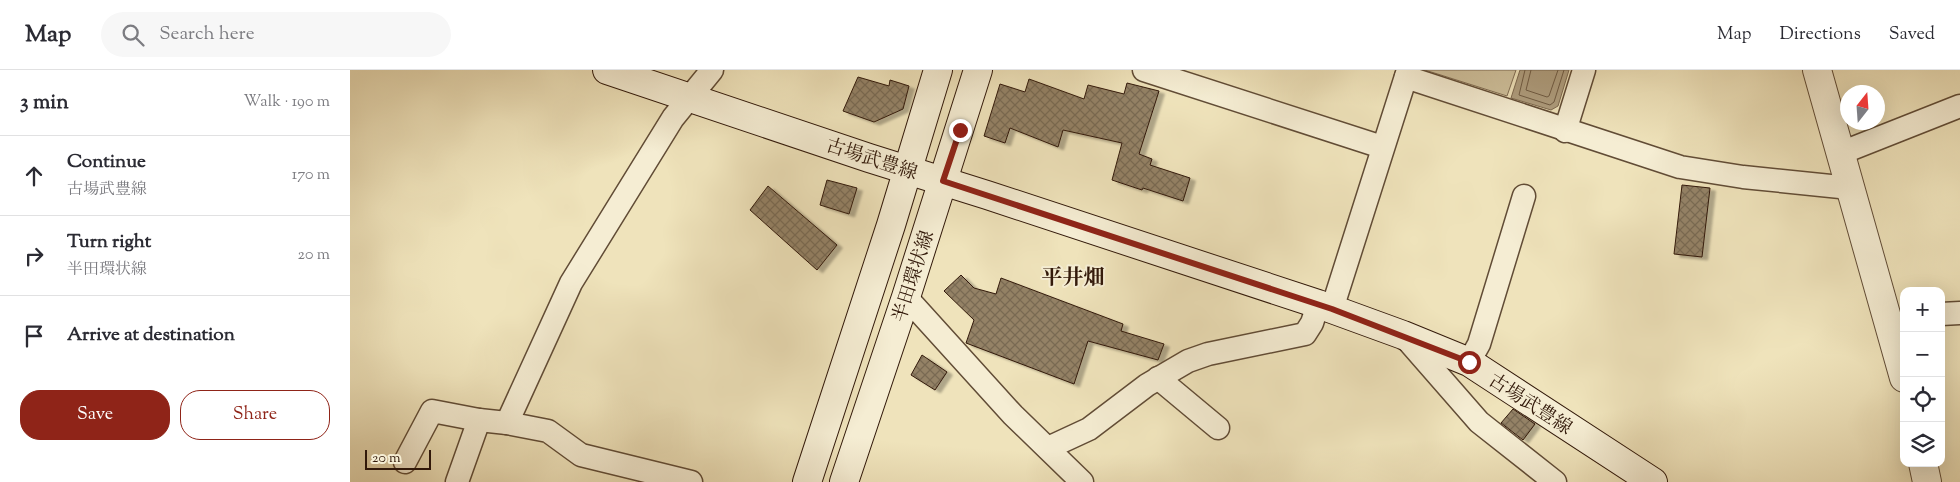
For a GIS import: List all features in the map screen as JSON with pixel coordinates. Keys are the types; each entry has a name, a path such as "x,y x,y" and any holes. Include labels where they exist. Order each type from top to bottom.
{"main road":[{"name":"古場武豊線","path":"607,70 1325,307 1403,335 1469,362 1653,482"},
{"name":"半田環状線","path":"807,482 908,170 938,70"},
{"name":"半田環状線","path":"844,482 906,297 978,70"},
{"path":"1818,70 1850,188 1895,316 1904,377"},
{"path":"1924,467 1927,482"}],"street":[{"path":"507,423 571,282 673,118 712,70"},
{"path":"1144,70 1382,147"},
{"path":"1565,131 1584,70"},
{"path":"1048,448 1089,429 1158,378 1188,361 1208,354 1305,334 1325,307 1407,74 1565,131 1680,167 1743,177 1850,188"},
{"path":"1841,153 1960,106"},
{"path":"1469,362 1479,344 1524,196"},
{"path":"906,297 1013,415 1082,482"},
{"path":"1945,314 1960,312"},
{"path":"1403,335 1479,422 1555,482"},
{"path":"1158,378 1218,428"},
{"path":"405,462 432,411 507,423 548,432 581,455 691,482"},
{"path":"457,482 479,420"}],"shaded area":[{"path":"1425,70 1516,70 1507,96"}],"water":[{"path":"1520,70 1569,70 1558,106 1551,110 1511,98"}],"building":[{"path":"858,77 889,86 890,80 909,86 903,109 874,122 843,111"},
{"path":"1029,79 1084,99 1088,85 1124,94 1127,83 1159,91 1139,154 1152,159 1150,165 1190,178 1183,201 1112,180 1122,143 1063,130 1058,147 1010,128 1005,143 984,136 1000,84 1025,92"},
{"path":"827,180 857,188 849,214 820,205"},
{"path":"1682,185 1710,188 1702,257 1674,254"},
{"path":"768,186 837,245 817,270 750,210"},
{"path":"961,275 974,288 996,294 1001,278 1123,324 1121,331 1164,344 1158,360 1088,341 1074,384 966,343 974,320 944,291"},
{"path":"922,355 947,372 935,390 911,375"},
{"path":"1513,409 1535,424 1523,440 1501,423"}],"district":[{"name":"平井畑","path":"1073,277"}],"route":[{"path":"960,130 943,181 1332,309 1469,362"}]}
